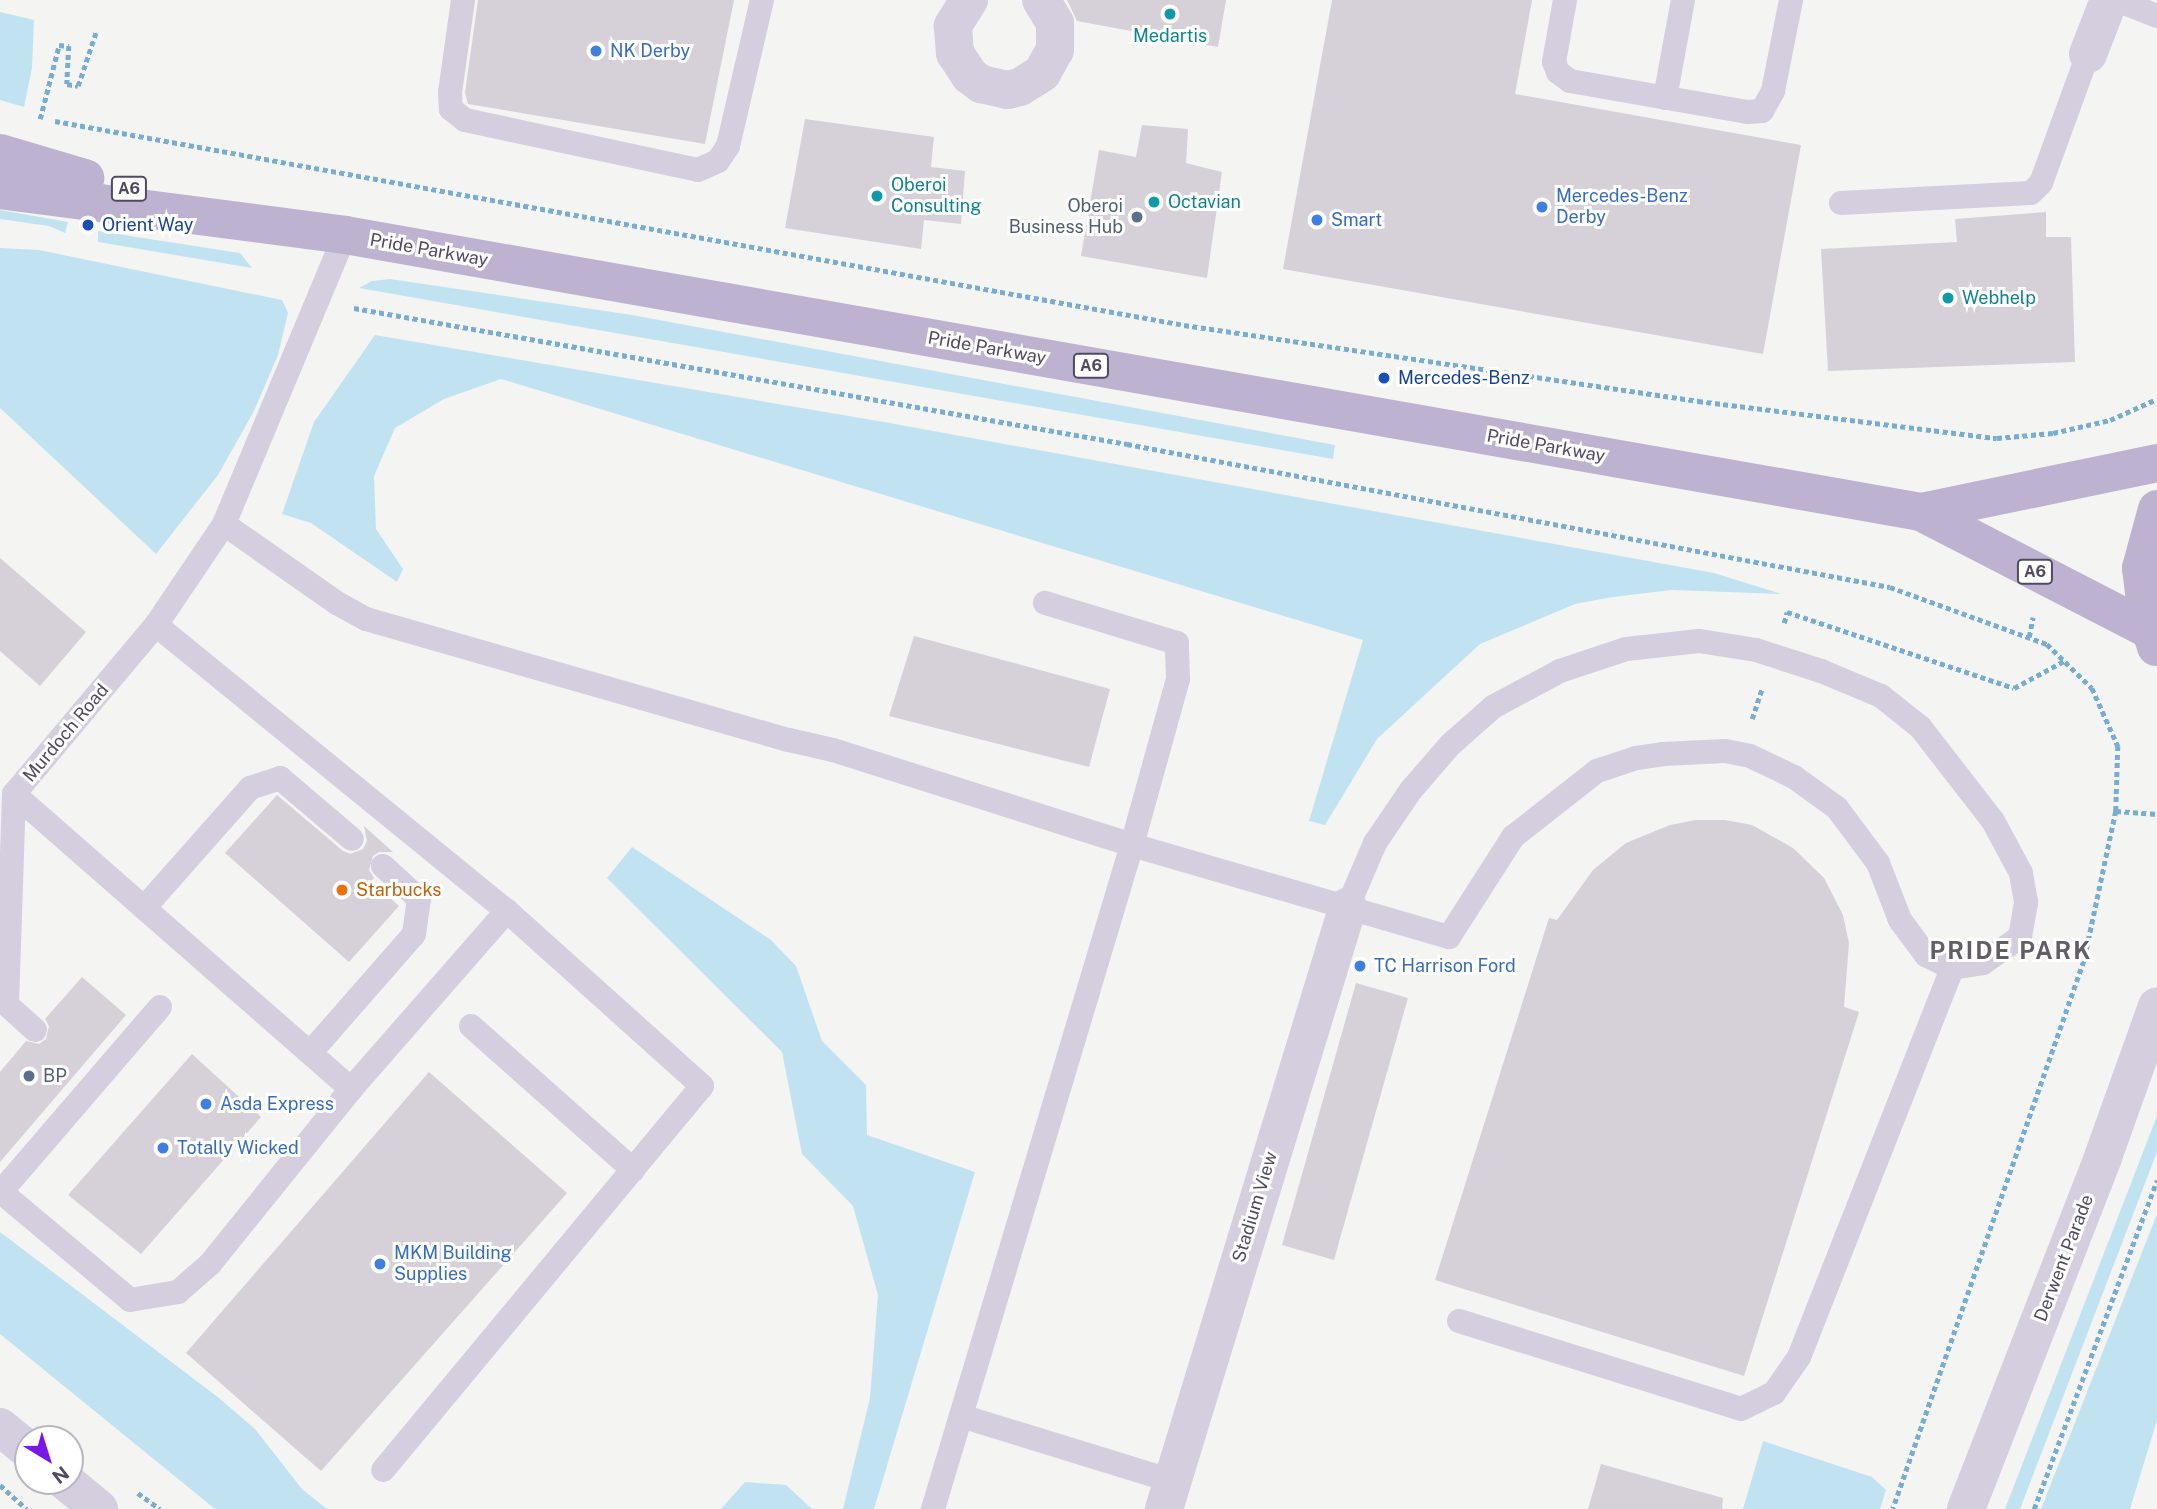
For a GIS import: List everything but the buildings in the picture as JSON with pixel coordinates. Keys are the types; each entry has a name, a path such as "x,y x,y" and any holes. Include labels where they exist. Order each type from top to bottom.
{"main road":[{"name":"Pride Parkway","path":"0,153 260,223"},
{"name":"Pride Parkway","path":"0,190 345,235 1921,513 2154,639"},
{"name":"Pride Parkway","path":"1921,513 2157,463"},
{"name":"A6","path":"2154,639 2141,568 2157,509"}],"street":[{"path":"969,0 953,26 955,53 970,76 981,84 1007,90 1032,81 1050,62 1057,37 1055,23 1041,0"},
{"path":"2088,54 2109,0"},
{"name":"Stadium View","path":"1168,1495 1348,906"},
{"name":"Derwent Parade","path":"1966,1509 2103,1157 2157,1006"},
{"path":"0,1427 14,1439"},
{"path":"82,1495 99,1509"}],"lane":[{"path":"463,0 450,92 451,109 465,120 698,170 718,161 728,146 762,0"},
{"path":"1565,0 1554,62 1558,72 1570,81 1747,112 1762,111 1773,91 1791,0"},
{"path":"1665,98 1683,0"},
{"path":"2117,0 2157,16"},
{"path":"1841,204 2031,193 2041,183 2088,54"},
{"name":"Murdoch Road","path":"26,1022 7,1004 14,794 156,625 223,524 345,235"},
{"path":"223,524 337,603 366,618 833,750 1132,845 1449,937 1513,837 1597,771 1636,758 1663,754 1725,751 1740,754 1794,777 1837,808 1878,863 1900,920 1926,955 1952,968 1983,963 2020,937 2026,902 2021,873 1993,821 1920,727 1881,696 1821,671 1773,656 1699,641 1626,649 1560,671 1493,706 1450,745 1411,790 1375,843 1348,906"},
{"path":"933,1509 1132,845 1178,679 1177,643 1045,603"},
{"path":"156,625 507,911 702,1086 383,1470"},
{"path":"144,908 250,788 260,784 281,778 352,839"},
{"path":"14,794 351,1089"},
{"path":"310,1053 414,934 419,899 383,866"},
{"path":"160,1007 88,1075 29,1159 1,1192 130,1300 178,1292 210,1264 351,1089 507,911"},
{"path":"1459,1321 1741,1409 1774,1393 1799,1357 1952,968"},
{"path":"471,1026 633,1170"},
{"path":"961,1416 1168,1495"}],"path":[{"path":"40,119 59,45 69,46 67,85 78,86 96,32"},
{"path":"27,115 1184,325 1698,401 1997,438 2053,433 2110,420 2157,400"},
{"path":"318,304 364,309 1140,446 1890,587 2047,644 2092,688 2118,746 2116,811 2084,961 1894,1509"},
{"path":"1740,754 1787,612 2014,688 2064,661"},
{"path":"2116,811 2157,814"},
{"path":"2034,1509 2157,1180"},
{"path":"0,1485 27,1509"}],"shaded area":[{"path":"0,12 34,20 32,68 24,107 0,100"},
{"path":"0,210 68,222 65,233 49,226 0,219"},
{"path":"98,231 240,253 252,268 98,242"},
{"path":"0,248 39,250 282,300 288,313 278,355 254,411 218,475 156,554 0,408"},
{"path":"390,279 632,315 1335,445 1333,459 359,288 372,281"},
{"path":"375,335 884,422 1714,573 1782,594 1672,590 1613,597 1575,604 1480,644 1377,739 1325,825 1309,821 1363,640 501,379 444,399 395,428 374,476 376,529 403,569 397,582 311,523 282,514 314,422"},
{"path":"632,847 771,940 796,966 822,1041 866,1085 867,1135 975,1172 874,1509 843,1509 870,1398 878,1295 853,1206 802,1154 782,1052 607,878"},
{"path":"2157,1116 2157,1152 2020,1509 2005,1509"},
{"path":"2157,1214 2157,1420 2130,1509 2041,1509"},
{"path":"0,1232 219,1398 255,1429 302,1489 327,1509 215,1509 0,1334"},
{"path":"1763,1441 1872,1477 1886,1490 1880,1509 1743,1509"},
{"path":"745,1482 786,1485 812,1509 721,1509"}],"place":[{"name":"Medartis","path":"1170,14"},
{"name":"NK Derby","path":"596,51"},
{"name":"Oberoi Consulting","path":"877,196"},
{"name":"Octavian","path":"1154,202"},
{"name":"Mercedes-Benz Derby","path":"1542,207"},
{"name":"Oberoi Business Hub","path":"1137,217"},
{"name":"Smart","path":"1317,220"},
{"name":"Orient Way","path":"88,225"},
{"name":"Webhelp","path":"1948,298"},
{"name":"Mercedes-Benz","path":"1384,378"},
{"name":"Starbucks","path":"342,890"},
{"name":"TC Harrison Ford","path":"1360,966"},
{"name":"BP","path":"29,1076"},
{"name":"Asda Express","path":"206,1104"},
{"name":"Totally Wicked","path":"163,1148"},
{"name":"MKM Building Supplies","path":"380,1264"}],"district":[{"name":"PRIDE PARK","path":"2011,951"}]}
